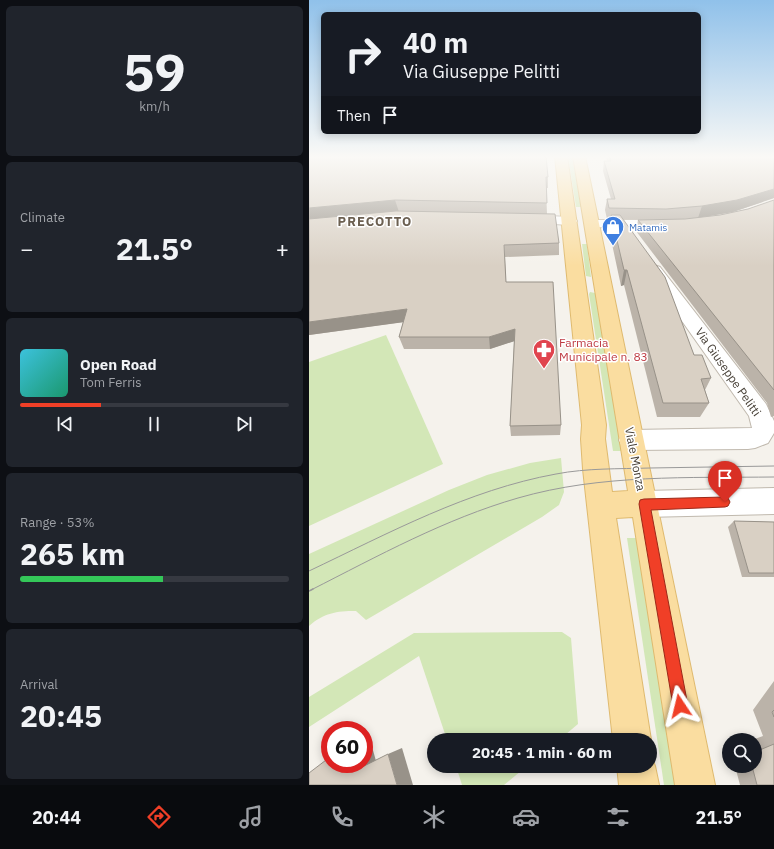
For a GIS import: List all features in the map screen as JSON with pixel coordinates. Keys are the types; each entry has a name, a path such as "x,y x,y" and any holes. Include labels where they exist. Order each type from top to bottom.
{"main road":[{"name":"Viale Monza","path":"572,193 581,223 631,440 695,785"},
{"name":"Viale Monza","path":"580,193 594,426 594,454 631,733"},
{"path":"601,505 644,504"},
{"path":"637,773 639,785"}],"street":[{"path":"510,219 581,223 632,240 680,224"},
{"name":"Via Giuseppe Pelitti","path":"631,440 748,439 761,435 764,431 758,411 632,240"},
{"path":"644,504 774,501"}],"green space":[{"path":"574,193 578,193 581,207 576,207"},
{"path":"582,244 587,244 591,277 586,276"},
{"path":"590,292 595,293 622,451 613,451 589,294"},
{"path":"386,335 443,464 309,526 309,362"},
{"path":"561,458 564,492 559,505 542,517 366,620 356,611 342,612 320,618 309,626 309,554 449,490 487,475 530,463"},
{"path":"627,538 637,538 678,785 664,785"},
{"path":"562,632 571,638 578,724 567,733 445,733 419,656 309,727 309,697 414,633"},
{"path":"458,773 519,773 504,785 462,785"}],"building":[{"path":"309,193 547,193 547,203 395,200 309,208"},
{"path":"613,193 762,193 737,200 702,206 666,209 609,208 607,199 615,199"},
{"path":"774,200 774,390 638,220 685,219 720,215 748,209"},
{"path":"396,211 555,214 559,243 504,245 506,282 553,282 561,425 510,426 515,329 489,337 399,337 407,309 309,322 309,219"},
{"path":"611,215 620,215 665,277 694,355 702,355 711,378 701,379 709,403 663,403 627,270 624,270"},
{"path":"734,521 774,522 774,573 749,573"},
{"path":"774,744 774,785 757,785 754,773 762,773 762,749"},
{"path":"388,754 397,785 309,785 309,773 321,764 321,773 373,773 373,762"}],"tram line":[{"path":"309,571 429,514 523,481 568,472 591,470 774,466"},
{"path":"311,590 387,551 464,516 518,498 549,490 613,481 645,479 774,477"}],"place":[{"name":"Matamis","path":"613,246"},
{"name":"Farmacia Municipale n. 83","path":"544,370"}],"district":[{"name":"PRECOTTO","path":"375,221"}],"route":[{"path":"680,706 644,504 725,502"}]}
